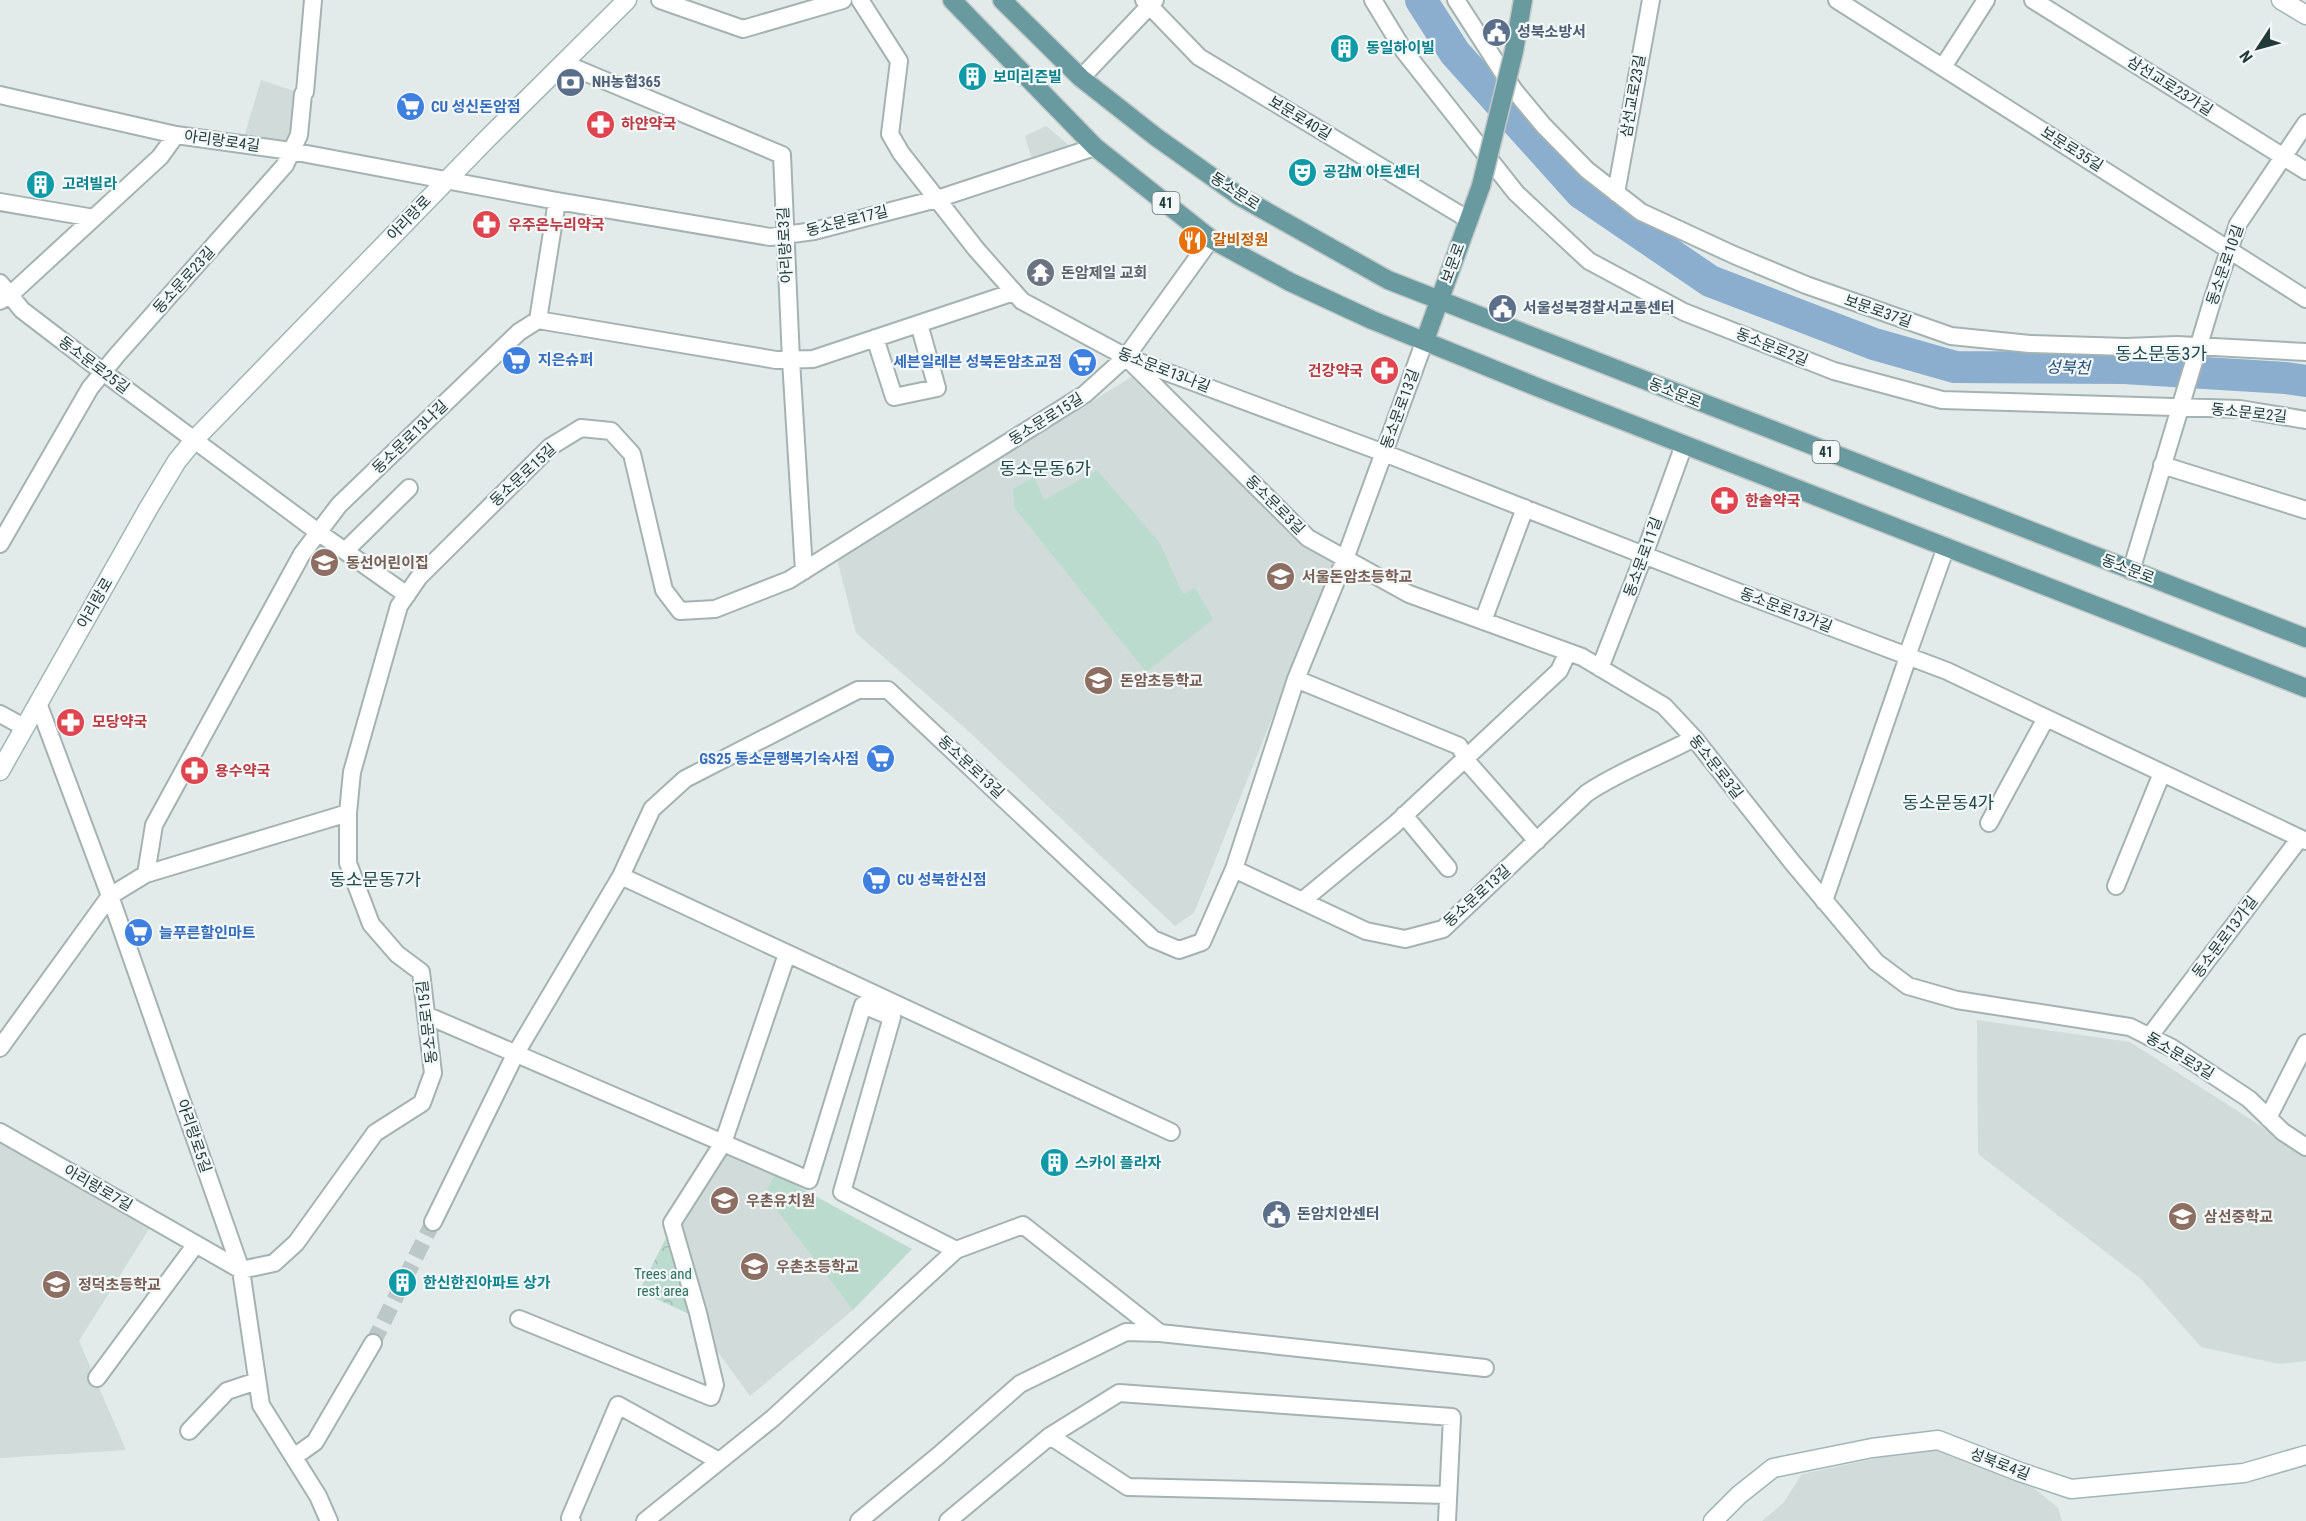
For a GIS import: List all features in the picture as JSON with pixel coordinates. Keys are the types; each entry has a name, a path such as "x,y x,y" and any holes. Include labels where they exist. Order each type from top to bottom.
{"main road":[{"name":"아리랑로","path":"0,771 177,461 195,439 445,181 627,0"},
{"name":"41","path":"952,0 1095,147 1211,239 1290,282 1372,320 1489,368 2306,688"},
{"name":"동소문로","path":"1002,0 1081,78 1156,137 1239,196 1388,280 2306,638"},
{"name":"보문로","path":"1425,340 1481,186 1514,51 1523,0"},
{"path":"2281,0 2306,15"},
{"name":"성북로4길","path":"1713,1521 1739,1495 1773,1468 1872,1448 1938,1440 2071,1489 2244,1473 2306,1455"}],"street":[{"name":"동소문로23길","path":"0,544 90,388 285,165 299,135 313,0"},
{"path":"660,0 743,29 843,0"},
{"path":"557,201 537,320 776,360 813,359 1014,292 975,249 901,153 890,134 899,61 860,0"},
{"name":"동소문로2길","path":"1373,0 1404,51 1516,193 1589,261 1684,312 1834,371 1942,400 2181,404 2240,409 2306,420"},
{"name":"보문로37길","path":"1456,0 1514,90 1543,125 1587,170 1641,212 1806,285 1952,336 2030,344 2126,347 2176,345 2198,349 2306,352"},
{"name":"삼선교로23길","path":"1616,193 1651,0"},
{"name":"보문로35길","path":"1837,0 2306,298"},
{"path":"1943,67 1986,0"},
{"name":"삼선교로23가길","path":"2033,0 2306,171"},
{"path":"1081,78 1149,2"},
{"name":"보문로40길","path":"1149,2 1199,57 1469,220"},
{"name":"아리랑로3길","path":"563,63 782,155 791,360 804,571"},
{"name":"아리랑로4길","path":"0,95 176,135 291,151 445,181"},
{"name":"동소문로10길","path":"2181,404 2238,224 2306,123"},
{"path":"3,293 94,218 159,157 176,135"},
{"name":"동소문로17길","path":"445,181 770,237 814,231 937,199 1095,147"},
{"path":"0,202 94,218"},
{"name":"동소문로15길","path":"241,1270 274,1263 296,1243 375,1133 422,1103 433,1073 421,972 397,954 371,924 348,863 348,813 352,772 399,606 419,577 550,447 581,428 611,431 632,454 664,590 680,611 715,609 789,580 1085,394 1126,357 1211,239"},
{"name":"동소문로13나길","path":"1014,292 1022,301 1126,357 1384,453"},
{"name":"동소문로25길","path":"3,293 103,372 195,439"},
{"name":"동소문로13나길","path":"146,874 154,825 302,554 339,505 519,332 537,320"},
{"path":"875,338 894,397 937,388 919,324"},
{"name":"동소문로13길","path":"621,876 652,809 685,779 858,690 888,690 1153,939 1179,950 1202,942 1234,868 1296,679 1345,559 1425,340"},
{"name":"동소문로3길","path":"1126,357 1308,538 1409,594 1582,657 1664,706 1694,738 1740,798 1876,962 1908,986 1957,1000 2130,1027 2172,1048 2249,1099 2283,1132 2306,1147"},
{"path":"2131,570 2181,404"},
{"path":"195,439 318,532 407,595"},
{"name":"동소문로11길","path":"1600,668 1684,445"},
{"name":"동소문로13가길","path":"1384,453 1947,671 2303,840 2150,1037"},
{"path":"2162,465 2306,510"},
{"path":"345,551 409,488"},
{"path":"1483,621 1525,508"},
{"path":"1824,901 1946,547"},
{"path":"1302,901 1404,815 1559,671 1568,652"},
{"path":"1296,679 1459,746 1466,758 1537,841"},
{"name":"아리랑로5길","path":"38,703 110,896 241,1270 261,1405 318,1496 329,1521"},
{"path":"0,714 24,727"},
{"path":"1989,823 2046,718"},
{"name":"동소문로13길","path":"1234,868 1366,931 1405,939 1443,928 1587,793 1612,776 1666,753 1694,738"},
{"path":"2116,886 2162,773"},
{"path":"0,1048 110,896 146,874 348,813"},
{"path":"1404,815 1448,868"},
{"path":"433,1222 516,1053 621,876 1171,1132"},
{"path":"519,1319 711,1397 715,1384 698,1313 672,1223 723,1143 787,954"},
{"path":"426,1015 809,1180 863,1005 892,1017 842,1192 956,1250"},
{"path":"2268,1118 2306,1043"},
{"name":"아리랑로7길","path":"0,1132 241,1270"},
{"path":"645,1521 773,1418 956,1250 1023,1225 1160,1333"},
{"path":"97,1378 196,1244"},
{"path":"859,1521 1020,1384 1126,1332 1160,1333 1485,1368"},
{"path":"294,1457 315,1442 363,1364 373,1343"},
{"path":"189,1431 227,1391 257,1381"},
{"path":"948,1521 1050,1436 1119,1393 1452,1417 1447,1521"},
{"path":"572,1521 570,1518 618,1405 719,1461"},
{"path":"1050,1436 1128,1487 1448,1496"}],"shaded area":[{"path":"261,80 303,94 291,151 242,144"},
{"path":"1046,126 1071,147 1032,159 1025,136"},
{"name":"돈암초등학교","path":"1133,376 1304,546 1335,561 1194,913 1175,926 965,728 856,633 837,559"},
{"name":"삼선중학교","path":"1977,1020 2130,1042 2306,1155 2306,1361 2279,1364 2201,1347 2141,1279 1978,1154"},
{"name":"정덕초등학교","path":"0,1142 149,1229 79,1341 126,1450 0,1458"},
{"name":"우촌초등학교","path":"725,1148 775,1174 764,1194 853,1310 750,1396 712,1344 677,1223"},
{"path":"1935,1446 2021,1477 2058,1508 2062,1521 1762,1521 1784,1502 1802,1474"}],"green space":[{"path":"1097,470 1159,542 1183,594 1195,588 1213,619 1146,672 1014,507 1013,489 1034,477 1044,500"},
{"path":"775,1174 912,1249 853,1310 764,1194"},
{"name":"Trees and rest area","path":"668,1234 689,1314 639,1291"}],"waterway":[{"name":"성북천","path":"1421,0 1455,53 1581,193 1710,281 1874,344 1955,367 2124,368 2306,381"}],"tunnel":[{"path":"373,1343 433,1222"}],"place":[{"name":"성북소방서","path":"1496,32"},
{"name":"동일하이빌","path":"1345,48"},
{"name":"보미리즌빌","path":"972,77"},
{"name":"NH농협365","path":"571,82"},
{"name":"CU 성신돈암점","path":"410,107"},
{"name":"하얀약국","path":"600,124"},
{"name":"공감M 아트센터","path":"1302,172"},
{"name":"고려빌라","path":"41,184"},
{"name":"우주온누리약국","path":"487,225"},
{"name":"갈비정원","path":"1192,240"},
{"name":"돈암제일 교회","path":"1040,273"},
{"name":"서울성북경찰서교통센터","path":"1502,308"},
{"name":"지은슈퍼","path":"517,360"},
{"name":"세븐일레븐 성북돈암초교점","path":"1083,362"},
{"name":"건강약국","path":"1384,371"},
{"name":"한솔약국","path":"1724,501"},
{"name":"동선어린이집","path":"325,563"},
{"name":"서울돈암초등학교","path":"1281,577"},
{"name":"돈암초등학교","path":"1099,681"},
{"name":"모당약국","path":"71,722"},
{"name":"GS25 동소문행복기숙사점","path":"880,759"},
{"name":"용수약국","path":"194,771"},
{"name":"CU 성북한신점","path":"876,880"},
{"name":"늘푸른할인마트","path":"138,933"},
{"name":"스카이 플라자","path":"1054,1163"},
{"name":"우촌유치원","path":"725,1201"},
{"name":"돈암치안센터","path":"1276,1214"},
{"name":"삼선중학교","path":"2183,1217"},
{"name":"우촌초등학교","path":"755,1267"},
{"name":"한신한진아파트 상가","path":"402,1283"},
{"name":"정덕초등학교","path":"57,1285"}],"district":[{"name":"동소문동3가","path":"2161,354"},
{"name":"동소문동6가","path":"1045,469"},
{"name":"동소문동4가","path":"1948,803"},
{"name":"동소문동7가","path":"375,880"}]}
